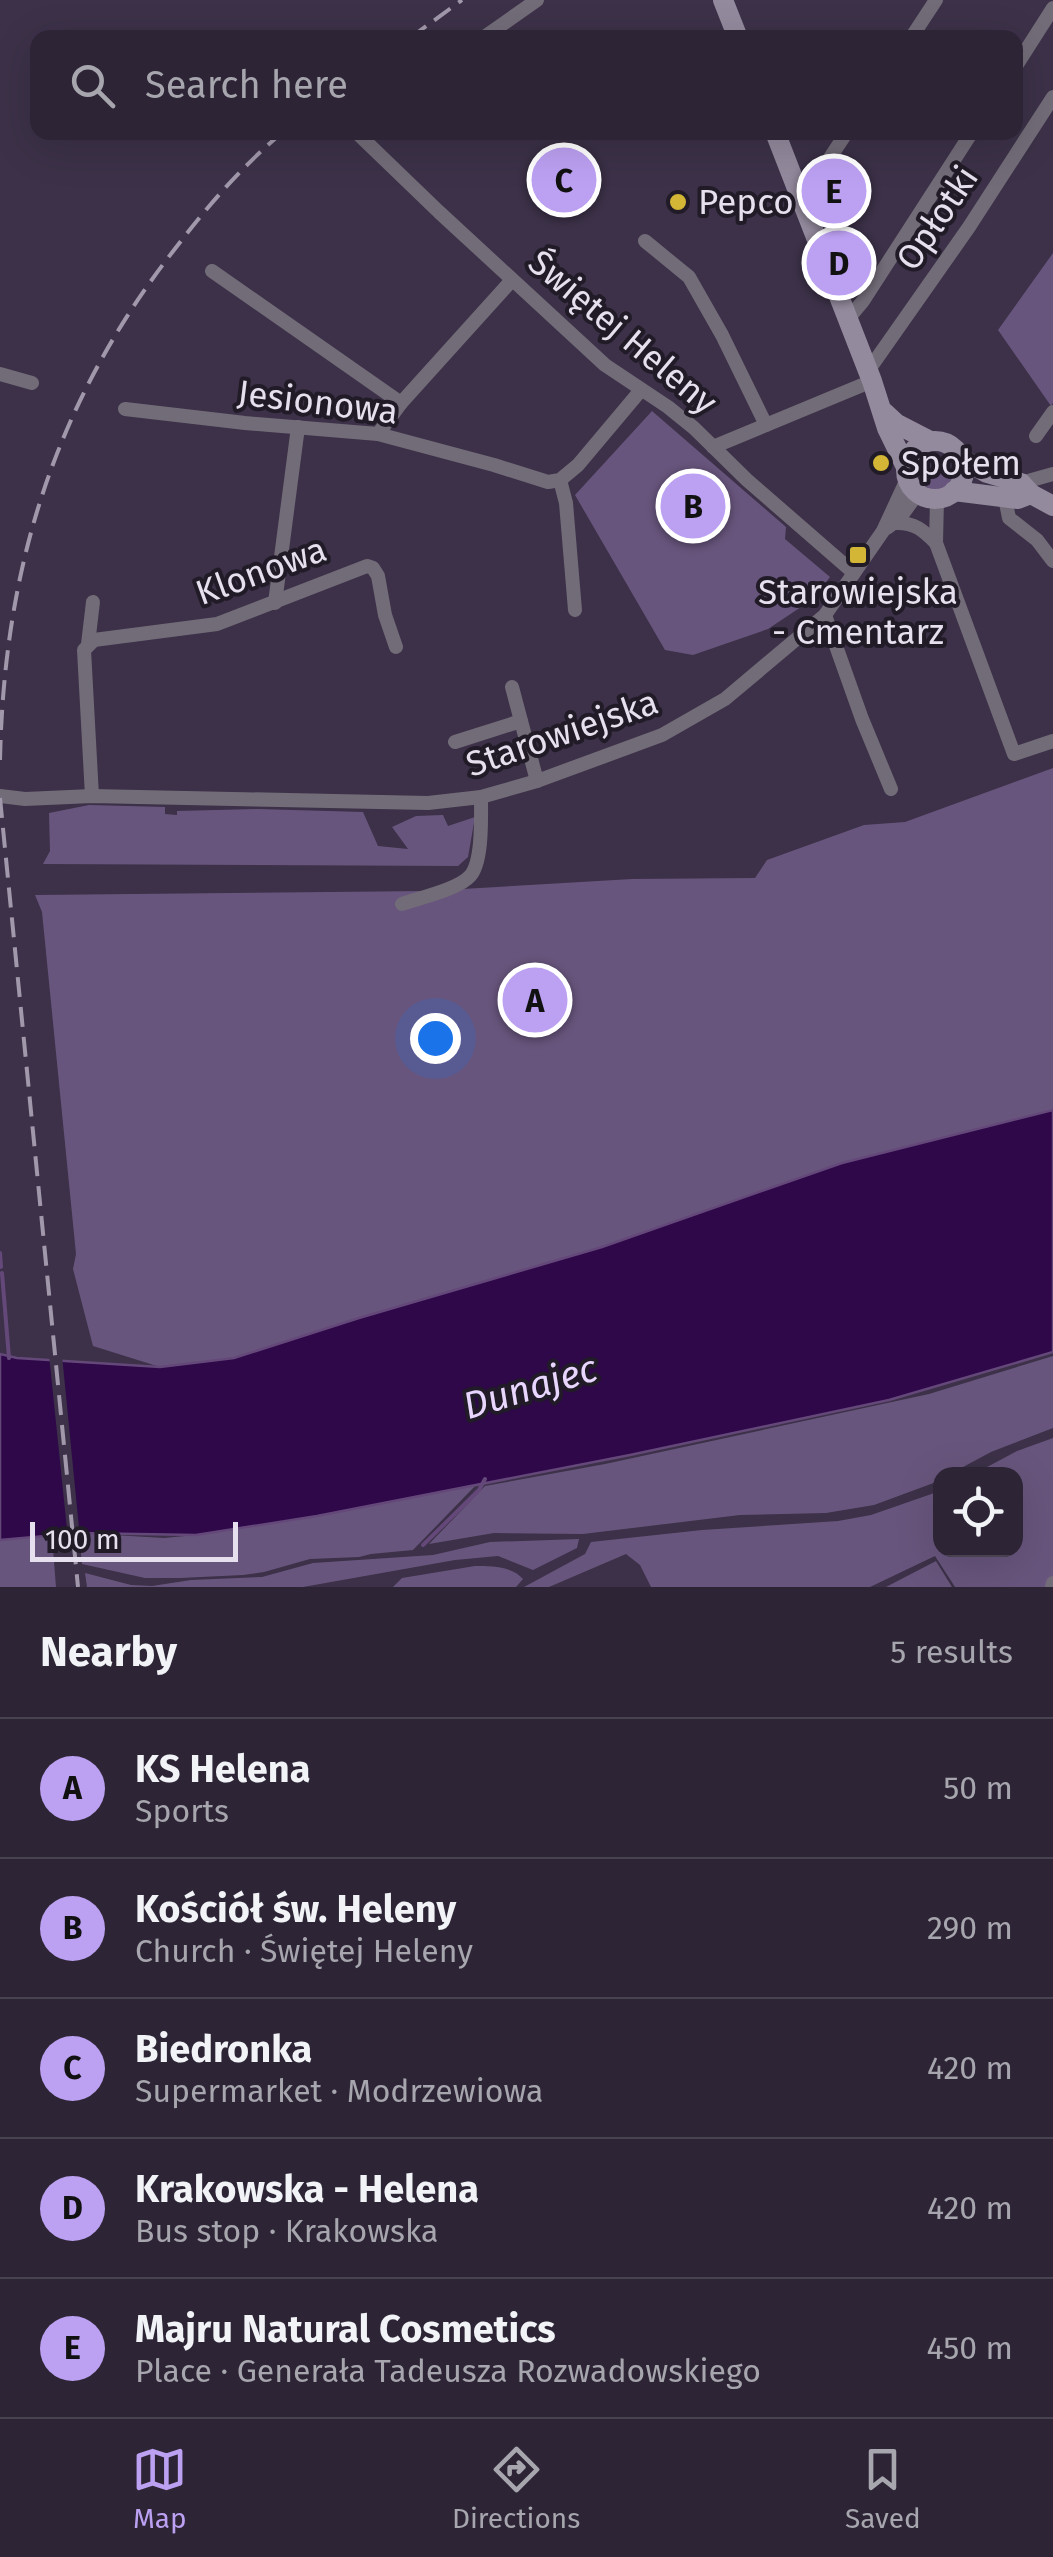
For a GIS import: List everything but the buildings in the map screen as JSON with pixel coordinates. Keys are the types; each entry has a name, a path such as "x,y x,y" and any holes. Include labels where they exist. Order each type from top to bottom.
{"main road":[{"path":"723,0 735,30"},
{"path":"778,140 887,428 925,486"},
{"path":"884,412 930,441 946,443 962,459 963,476 925,486"},
{"path":"930,441 916,448 908,462 925,486 1018,499 1026,488"},
{"path":"962,459 987,474 1026,488 1053,506"}],"street":[{"path":"494,30 537,0"},
{"path":"915,30 936,0"},
{"path":"1023,55 1053,8"},
{"name":"Opłotki","path":"870,376 1053,97"},
{"name":"Świętej Heleny","path":"364,140 605,366 668,406 854,574"},
{"path":"802,200 842,140"},
{"path":"848,319 863,302 967,140"},
{"path":"645,241 689,277 766,425"},
{"path":"212,271 401,403"},
{"path":"378,434 512,280"},
{"path":"0,374 32,383"},
{"path":"713,447 870,376"},
{"path":"574,610 566,503 560,480 578,465 641,390"},
{"name":"Jesionowa","path":"125,409 378,434 548,482 560,480"},
{"path":"1036,436 1053,412"},
{"path":"274,604 298,427"},
{"path":"1026,488 1053,474"},
{"path":"925,486 936,543 1014,754 1053,741"},
{"name":"Starowiejska","path":"0,796 428,804 481,797 537,780 662,734 725,699 825,614 889,527 925,486"},
{"path":"1005,498 1009,518 1037,540 1053,561"},
{"path":"889,527 912,524 922,528 936,543"},
{"name":"Klonowa","path":"88,644 102,638 217,624 358,568 373,568 396,648"},
{"path":"92,602 84,650 92,796"},
{"path":"825,614 892,790"},
{"path":"512,688 537,780"},
{"path":"454,742 521,721"},
{"path":"402,904 469,877 478,854 481,797"}],"shaded area":[{"path":"1053,253 1053,403 1051,406 998,330"},
{"path":"652,411 786,527 785,539 830,577 813,599 768,629 693,655 665,650 575,495"},
{"path":"932,455 956,476 947,490 933,490 921,480 920,462"},
{"path":"1053,768 1053,1110 842,1163 602,1247 234,1358 160,1367 93,1346 73,1269 76,1254 42,912 35,895 428,891 632,879 755,878 767,860 864,825 905,822"},
{"path":"89,805 165,807 165,814 177,815 177,811 258,809 363,812 378,846 408,849 392,827 416,816 443,815 448,826 475,817 468,857 458,866 43,864 50,851 49,813"},
{"path":"1053,1356 1053,1428 963,1467 933,1467 933,1483 874,1505 826,1513 740,1515 583,1534 494,1533 429,1544 485,1486 929,1394"},
{"path":"1053,1438 1053,1587 955,1587 936,1557 1023,1557 1023,1467 987,1467"},
{"path":"477,1484 413,1550 310,1559 243,1575 180,1578 145,1578 82,1564 79,1533 164,1538 196,1535"},
{"path":"933,1493 933,1557 870,1587 651,1587 640,1565 626,1554 549,1587 524,1587 585,1554 591,1542 871,1515"},
{"path":"52,1536 56,1587 0,1587 0,1540"},
{"path":"579,1539 577,1548 533,1570 498,1556 303,1587 87,1587 85,1573 131,1585 152,1586 262,1577 313,1563 433,1555 490,1542"},
{"path":"936,1561 952,1587 886,1587"},
{"path":"475,1566 507,1569 523,1579 516,1587 393,1587 402,1578"}],"water":[{"name":"Dunajec","path":"1053,1110 1053,1352 889,1400 317,1516 196,1535 79,1533 0,1540 0,1354 160,1367 234,1358 602,1247 842,1163"}],"pier":[{"path":"49,1355 62,1355 80,1538 68,1539"}],"waterway":[{"path":"0,1253 1,1267"},
{"path":"2,1273 9,1358"},
{"path":"423,1545 479,1490 485,1479"}],"railway":[{"path":"421,30 462,0"},
{"path":"0,760 12,620 25,554 68,428 97,367 174,250 225,188 274,140"},
{"path":"0,798 78,1587"}],"place":[{"name":"Biedronka","path":"564,180"},
{"name":"Majru Natural Cosmetics","path":"834,191"},
{"name":"Pepco","path":"678,202"},
{"name":"Krakowska - Helena","path":"839,263"},
{"name":"Społem","path":"881,463"},
{"name":"Kościół św. Heleny","path":"693,506"},
{"name":"Starowiejska - Cmentarz","path":"858,555"},
{"name":"KS Helena","path":"535,1000"}]}
